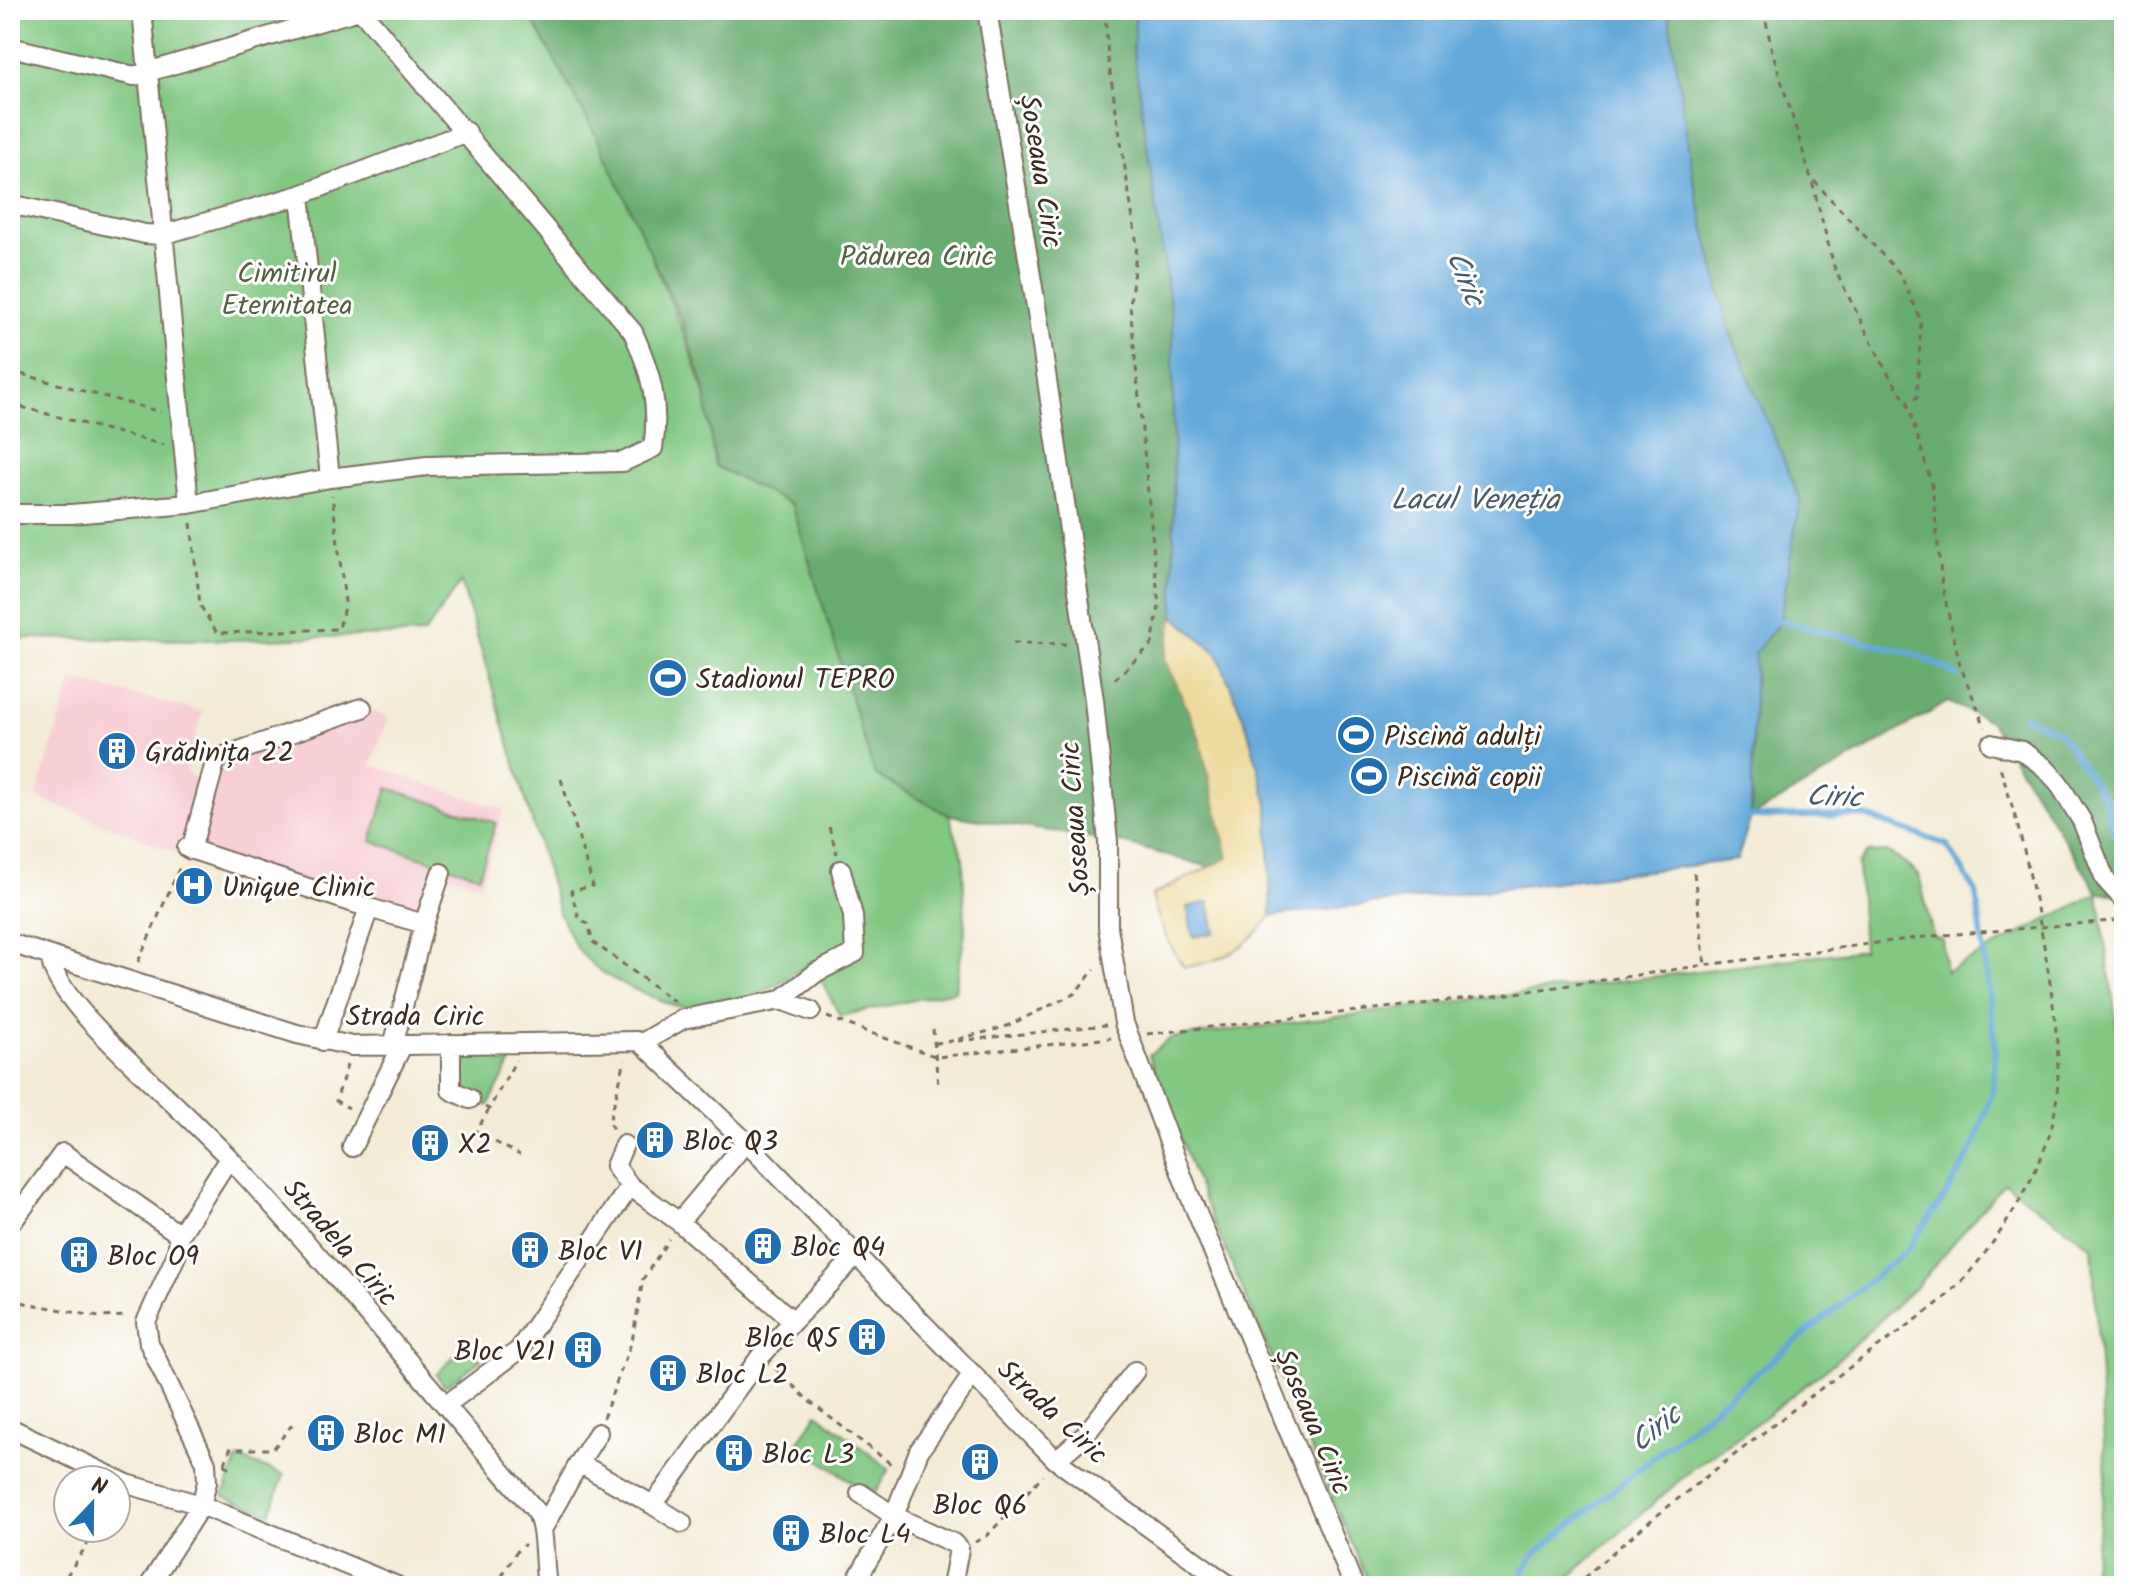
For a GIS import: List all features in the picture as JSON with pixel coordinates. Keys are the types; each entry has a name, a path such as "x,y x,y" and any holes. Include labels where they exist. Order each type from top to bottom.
{"street":[{"path":"142,10 189,504"},
{"path":"10,47 134,76 360,10 467,132 633,332 645,358 658,418 653,448 623,462 427,466 330,478 189,504 71,514 10,514"},
{"name":"Șoseaua Ciric","path":"987,10 1037,312 1094,700 1108,842 1108,927 1124,1023 1189,1194 1354,1586"},
{"path":"10,204 145,234 162,235 300,195 467,132"},
{"path":"300,195 330,478"},
{"path":"362,708 216,759 189,849 424,924"},
{"path":"1991,744 2022,751 2058,782 2082,821 2105,879 2124,900"},
{"path":"636,1042 683,1019 781,1000 817,972 855,953 853,916 841,870"},
{"path":"352,1147 397,1046 424,924 441,873"},
{"path":"323,1041 369,908"},
{"name":"Strada Ciric","path":"10,943 323,1041 352,1046 636,1042 746,1142 1056,1460 1230,1586"},
{"name":"Stradela Ciric","path":"51,958 51,969 57,980 105,1036 229,1158 537,1512 543,1528 547,1586"},
{"path":"781,1000 811,1011"},
{"path":"451,1044 451,1090 470,1099"},
{"path":"679,1222 746,1142"},
{"path":"624,1145 615,1166 630,1186 679,1222 793,1321"},
{"path":"10,1221 63,1153 180,1235"},
{"path":"149,1586 201,1505 207,1482 206,1463 149,1343 146,1322 176,1256 180,1235 229,1158"},
{"path":"446,1405 519,1350 630,1186"},
{"path":"653,1505 760,1357 855,1257"},
{"path":"1056,1460 1085,1435 1135,1371"},
{"path":"853,1586 894,1516 919,1451 973,1374"},
{"path":"10,1428 127,1484 201,1505 397,1586"},
{"path":"543,1528 598,1433"},
{"path":"579,1463 682,1523"},
{"path":"860,1493 894,1516 953,1543 959,1549 952,1586"}],"path":[{"path":"1094,700 1152,644 1159,607 1130,304 1137,245 1108,59 1105,10"},
{"path":"1575,1586 1696,1485 1939,1302 1978,1260 2007,1222 2046,1149 2057,1087 2056,1025 2041,926 2004,778 1960,665 1942,585 1932,485 1907,402 1887,372 1835,270 1771,47 1764,10"},
{"path":"1811,178 1900,274 1921,320 1917,398 1907,402"},
{"path":"10,371 181,417"},
{"path":"10,404 184,450"},
{"path":"189,504 200,605 217,633 339,629 345,602 330,478"},
{"path":"1013,643 1086,645"},
{"path":"561,779 593,886 571,891 579,919 588,924 593,942 679,1005 683,1019"},
{"path":"829,827 841,870"},
{"path":"127,980 131,966 136,967 189,849"},
{"path":"1694,873 1705,965"},
{"path":"1143,1034 1495,996 1933,936 2124,920"},
{"path":"947,1042 1005,1027 1074,994 1111,946"},
{"path":"811,1011 937,1057 1101,1039"},
{"path":"935,1043 1124,1023"},
{"path":"933,1029 938,1086"},
{"path":"624,1145 609,1123 636,1042"},
{"path":"520,1155 476,1132 526,1043"},
{"path":"352,1046 336,1101 366,1118"},
{"path":"470,1099 489,1109"},
{"path":"598,1433 632,1341 643,1279 679,1222"},
{"path":"10,1300 99,1317 148,1316"},
{"path":"760,1357 785,1375 810,1402 852,1437 893,1466"},
{"path":"234,1469 224,1465 230,1449 273,1449 295,1421"},
{"path":"959,1549 987,1536 1056,1460"},
{"path":"496,1586 516,1552 543,1528"},
{"path":"60,1586 88,1544"}],"shaded area":[{"path":"72,680 203,712 185,770 198,781 180,854 36,797"},
{"path":"362,708 389,717 371,765 504,810 481,885 441,873 424,924 191,850 216,759"}],"green space":[{"name":"Cimitirul Eternitatea","path":"10,10 527,10 573,90 628,200 682,329 706,396 715,466 792,505 875,775 949,815 963,858 965,932 955,991 840,1016 811,961 764,991 710,1007 673,1005 604,974 577,948 560,915 461,582 424,634 228,640 10,638"},
{"name":"Pădurea Ciric","path":"527,10 1136,10 1133,48 1173,325 1174,616 1165,658 1199,736 1228,858 1209,867 1119,842 949,815 875,775 792,505 715,466 704,387 681,319 596,135"},
{"path":"1668,10 2124,10 2124,895 2098,893 1990,721 1948,702 1751,817 1755,653 1780,621 1800,499 1728,327 1693,178"},
{"path":"388,788 496,823 479,876 371,841"},
{"path":"1887,852 1919,875 1933,936 1942,939 1946,972 2098,893 2124,1076 2124,1586 2090,1586 2106,1478 2092,1247 2004,1183 1917,1286 1835,1362 1695,1467 1559,1586 1370,1586 1199,1188 1149,1055 1171,1038 1863,950 1858,864 1867,853"},
{"path":"520,1046 488,1106 453,1087 454,1048"},
{"path":"465,1345 481,1360 445,1386 436,1375"},
{"path":"817,1413 889,1469 873,1496 797,1445"},
{"path":"238,1458 284,1475 270,1514 223,1496"}],"sand":[{"path":"1174,616 1217,653 1247,727 1268,804 1271,916 1253,937 1234,952 1184,967 1164,932 1152,895 1228,858 1199,736 1165,658"}],"water":[{"name":"Lacul Veneția","path":"1136,10 1668,10 1693,178 1728,327 1800,499 1780,621 1755,653 1751,817 1737,860 1271,916 1268,804 1247,727 1217,653 1174,616 1173,325 1133,48"},
{"path":"1209,902 1215,933 1193,937 1187,907"}],"waterway":[{"path":"1780,621 1918,655 1957,675"},
{"path":"2024,716 2060,733 2104,797 2124,866"},
{"name":"Ciric","path":"1514,1586 1534,1555 1906,1251 1948,1192 1973,1148 1993,1090 1995,1042 1976,892 1947,845 1862,815 1751,817 1744,822"}],"place":[{"name":"Stadionul TEPRO","path":"668,678"},
{"name":"Piscină adulți","path":"1356,735"},
{"name":"Grădinița 22","path":"117,751"},
{"name":"Piscină copii","path":"1369,776"},
{"name":"Unique Clinic","path":"194,886"},
{"name":"Bloc Q3","path":"655,1140"},
{"name":"X2","path":"430,1143"},
{"name":"Bloc Q4","path":"763,1246"},
{"name":"Bloc V1","path":"530,1250"},
{"name":"Bloc O9","path":"79,1255"},
{"name":"Bloc Q5","path":"867,1337"},
{"name":"Bloc V21","path":"583,1350"},
{"name":"Bloc L2","path":"668,1373"},
{"name":"Bloc M1","path":"326,1433"},
{"name":"Bloc L3","path":"734,1453"},
{"name":"Bloc Q6","path":"980,1462"},
{"name":"Bloc L4","path":"791,1533"}]}
